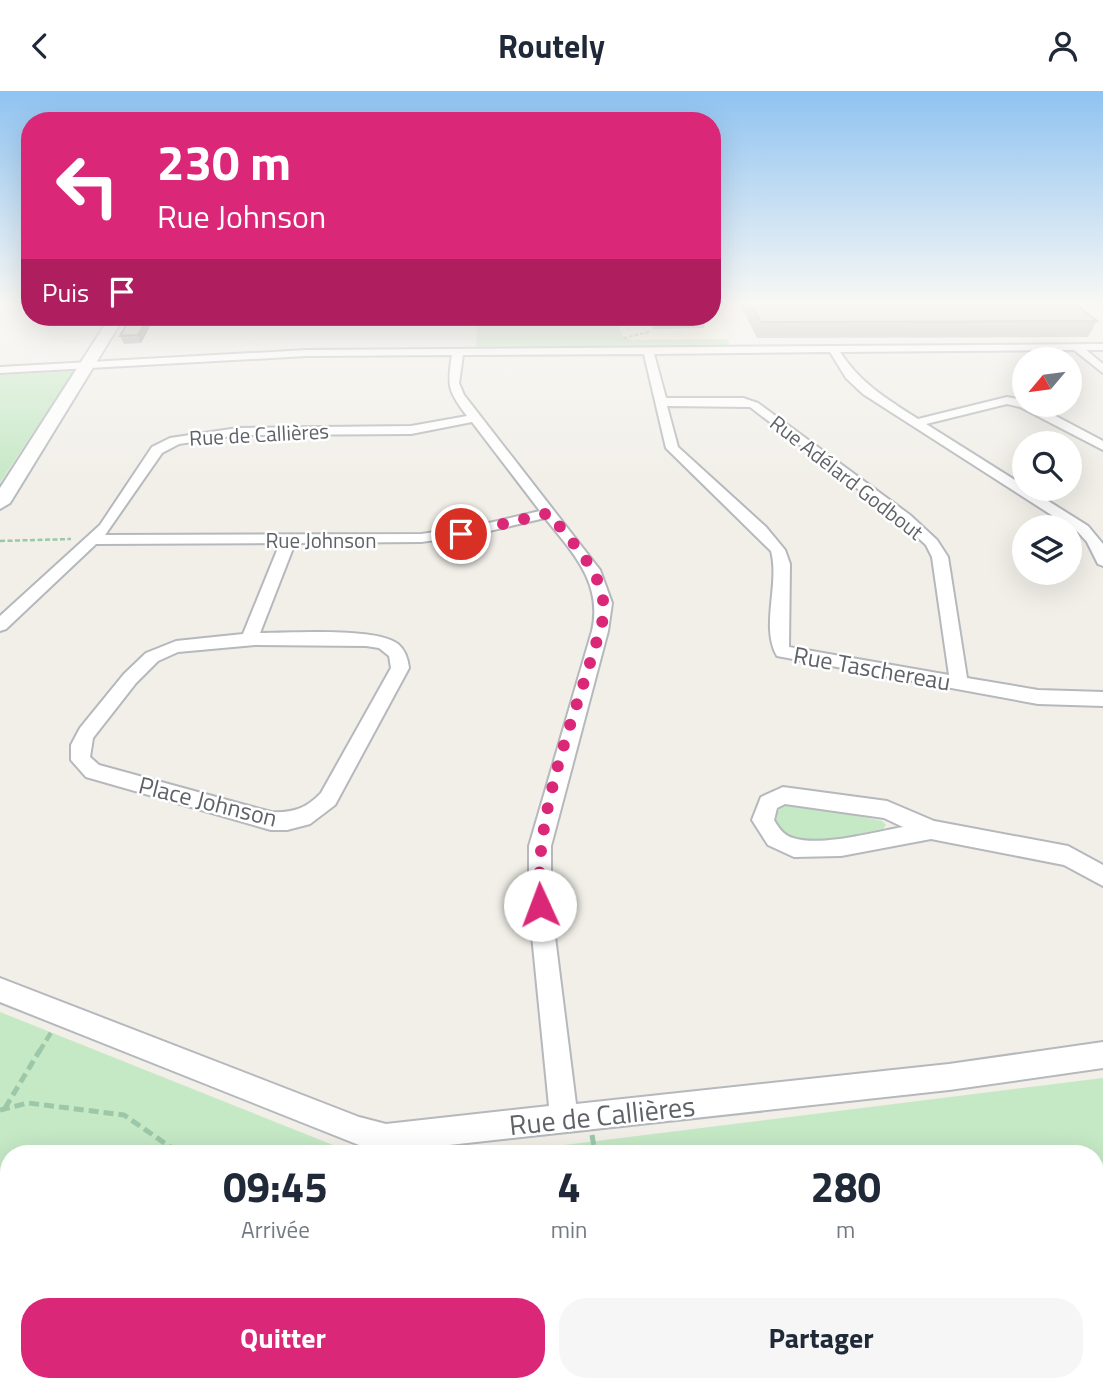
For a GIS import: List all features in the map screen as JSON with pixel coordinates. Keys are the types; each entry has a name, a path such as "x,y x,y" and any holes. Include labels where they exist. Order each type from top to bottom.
{"street":[{"path":"0,370 129,363"},
{"path":"457,363 454,387 474,418 587,562 598,579 605,599 603,619 540,846 540,905 564,1118"},
{"name":"Rue Taschereau","path":"651,363 672,448 761,530 778,550 782,564 781,651 1038,697 1103,699"},
{"path":"842,363 857,384 1083,529 1094,540 1103,561"},
{"path":"0,503 88,365"},
{"path":"917,423 1007,400 1012,401"},
{"name":"Rue Adélard Godbout","path":"662,402 743,402 754,405 917,527 932,543 940,557 959,684"},
{"path":"1048,417 1103,446"},
{"name":"Rue de Callières","path":"0,625 112,518 157,450 180,438 246,432 413,430 474,418"},
{"name":"Rue Johnson","path":"92,540 431,537 549,513"},
{"path":"248,642 289,540"},
{"name":"Place Johnson","path":"374,641 387,644 399,657 400,668 322,807 292,821 271,821 85,766 79,754 86,733 151,657 187,643 248,642 374,641"},
{"path":"931,830 896,838 794,848 774,837 767,829 764,811 774,798 793,795 887,810 931,830 1068,856 1103,876"},
{"name":"Rue de Callières","path":"0,990 371,1135 405,1137 948,1077 1103,1055"}],"path":[{"path":"0,541 92,540"},
{"path":"2,1109 62,1014"},
{"path":"2,1109 28,1103 124,1115 167,1145"}],"green space":[{"path":"74,371 7,472 0,483 0,375"},
{"path":"794,803 882,821 886,825 883,829 838,838 804,840 789,836 779,829 775,816 781,806"},
{"path":"0,1012 333,1145 0,1145"},
{"path":"1103,1078 1103,1145 564,1145"}],"route":[{"path":"461,534 549,513 587,562 598,579 605,599 603,619 543,829 539,866 540,905"}]}
